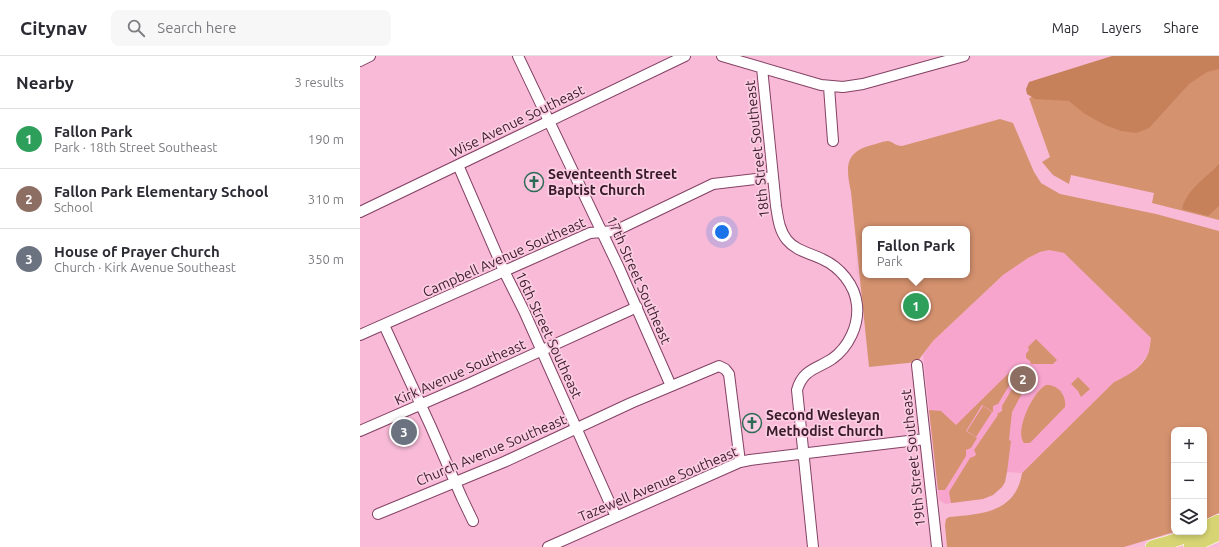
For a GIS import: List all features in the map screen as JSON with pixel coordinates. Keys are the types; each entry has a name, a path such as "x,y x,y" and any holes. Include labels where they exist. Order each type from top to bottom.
{"main road":[{"path":"1207,527 1219,521"},
{"path":"1190,547 1219,534"},
{"path":"1152,547 1188,535"}],"street":[{"path":"360,61 370,56"},
{"name":"17th Street Southeast","path":"518,56 602,232 671,386"},
{"name":"Wise Avenue Southeast","path":"360,212 685,56"},
{"path":"722,56 829,87 843,87 863,84 964,56"},
{"name":"18th Street Southeast","path":"762,68 779,225 787,240 799,250 822,259 840,271 852,286 856,296 856,324 848,342 834,358 806,374 799,383 797,396 813,547"},
{"path":"829,87 833,142"},
{"name":"16th Street Southeast","path":"458,165 504,271 524,311 616,517"},
{"name":"Campbell Avenue Southeast","path":"360,335 590,233 614,231 713,184 773,177"},
{"name":"Kirk Avenue Southeast","path":"360,430 420,405 636,307"},
{"path":"384,324 474,521"},
{"name":"Church Avenue Southeast","path":"378,514 504,462 576,428 719,366 726,369 729,374 740,462"},
{"name":"19th Street Southeast","path":"917,366 937,547"},
{"name":"Tazewell Avenue Southeast","path":"552,546 740,462 925,439"}],"shaded area":[{"path":"1112,56 1219,56 1219,69 1207,72 1189,84 1149,128 1136,133 1121,131 1105,125 1085,114 1069,101 1035,99 1027,94 1026,89 1029,82"},
{"path":"1157,56 1219,56 1219,220 1152,203 1154,193 1071,175 1069,184 1053,175 1042,162 1050,157 1029,98"},
{"path":"1000,119 1013,123 1034,172 1041,183 1060,194 1156,214 1219,231 1219,513 1207,519 1207,427 1171,427 1171,533 1124,547 947,547 945,525 946,519 949,517 985,512 1005,504 1013,496 1022,473 1114,382 1129,374 1142,363 1148,354 1151,338 1064,253 1049,250 1040,252 1028,258 1003,275 933,341 917,362 869,367 848,168 849,162 856,152 863,148 882,142 892,142 902,146"},
{"path":"1219,164 1219,206 1208,216 1182,209 1184,202 1192,190"},
{"path":"1049,250 1064,253 1151,338 1148,354 1139,366 1129,375 1114,382 1022,473 1006,472 1005,482 993,495 983,499 945,504 939,500 923,355 933,341 1003,275 1028,258 1040,252"},
{"path":"1036,339 1057,360 1053,364 1031,364 1026,358 1026,354 1029,350 1028,347"},
{"path":"1017,365 1019,369 998,404 993,406 993,412 982,405 966,431 977,438 971,448 966,450 966,456 945,490 938,490 929,410 941,411 956,425"},
{"path":"1022,372 1024,372 1025,388 1012,412 1009,440 1011,441 1005,482 993,495 983,499 951,503 949,492 970,458 975,456 976,454 974,450 998,415 997,414 1002,411 1002,406"},
{"path":"1078,377 1090,389 1081,397 1078,391 1071,384"},
{"path":"1046,385 1054,386 1061,392 1065,399 1065,407 1031,442 1024,443 1021,430 1026,412 1036,395"},
{"path":"983,406 992,412 976,437 967,431"}],"place":[{"name":"Seventeenth Street Baptist Church","path":"534,182"},
{"name":"Fallon Park","path":"916,306"},
{"name":"Fallon Park Elementary School","path":"1023,379"},
{"name":"Second Wesleyan Methodist Church","path":"752,423"},
{"name":"House of Prayer Church","path":"404,432"}]}
